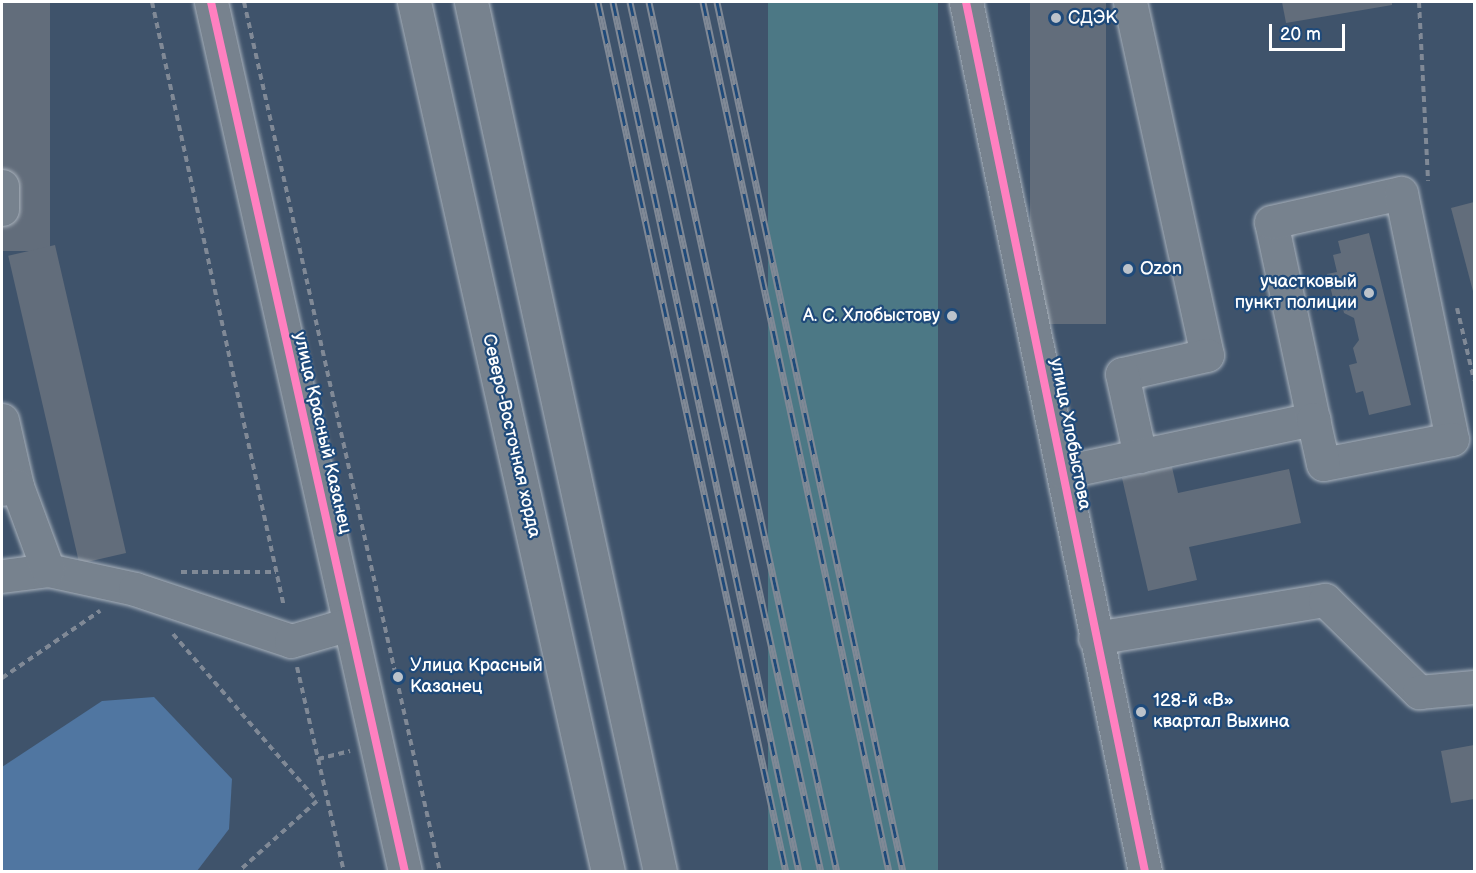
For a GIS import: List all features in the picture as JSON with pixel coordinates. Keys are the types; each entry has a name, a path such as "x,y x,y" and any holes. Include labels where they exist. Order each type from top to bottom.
{"street":[{"name":"улица Красный Казанец","path":"210,2 405,872"},
{"name":"Северо-Восточная хорда","path":"414,2 608,872"},
{"path":"471,2 660,872"},
{"name":"улица Хлобыстова","path":"966,2 1095,638 1145,872"},
{"path":"1130,2 1207,355 1122,374 1140,456"},
{"path":"2,186 2,209"},
{"path":"1401,194 1452,439 1323,464 1313,419 1271,222 1401,194"},
{"path":"1062,472 1313,419"},
{"path":"2,420 9,488 48,570"},
{"path":"2,576 48,570 135,589 291,641 349,624"},
{"path":"1095,638 1325,600 1419,692 1474,687"}],"path":[{"path":"152,2 291,641 344,872"},
{"path":"244,2 440,872"},
{"path":"1419,2 1428,189"},
{"path":"1455,301 1474,380"},
{"path":"177,572 276,572"},
{"path":"2,678 135,589"},
{"path":"165,624 317,801 238,872"}],"shaded area":[{"path":"768,2 938,2 938,872 768,872"},
{"path":"154,697 232,779 229,829 197,871 2,871 2,767 102,701"}],"building":[{"path":"2,2 50,2 50,251 2,251"},
{"path":"1030,2 1106,2 1106,324 1030,324"},
{"path":"1282,2 1392,2 1392,5 1286,23"},
{"path":"1474,202 1474,295 1451,208"},
{"path":"1369,233 1411,405 1369,415 1363,391 1356,393 1349,365 1357,363 1353,348 1359,340 1354,318 1344,313 1341,300 1334,302 1327,274 1337,272 1333,255 1341,253 1338,241"},
{"path":"55,245 126,553 79,564 8,256"},
{"path":"1172,467 1178,493 1289,469 1301,523 1189,547 1197,580 1148,591 1122,478"},
{"path":"1474,745 1474,799 1451,803 1441,751"}],"railway":[{"path":"598,2 786,872"},
{"path":"613,2 799,872"},
{"path":"630,2 821,872"},
{"path":"649,2 837,872"},
{"path":"703,2 889,872"},
{"path":"717,2 903,872"}],"cycle path":[{"path":"211,2 405,872"},
{"path":"966,2 1145,872"}],"place":[{"name":"СДЭК","path":"1056,18"},
{"name":"Ozon","path":"1128,269"},
{"name":"участковый пункт полиции","path":"1369,293"},
{"name":"А. С. Хлобыстову","path":"952,316"},
{"name":"Улица Красный Казанец","path":"398,677"},
{"name":"128-й «В» квартал Выхина","path":"1141,712"}]}
